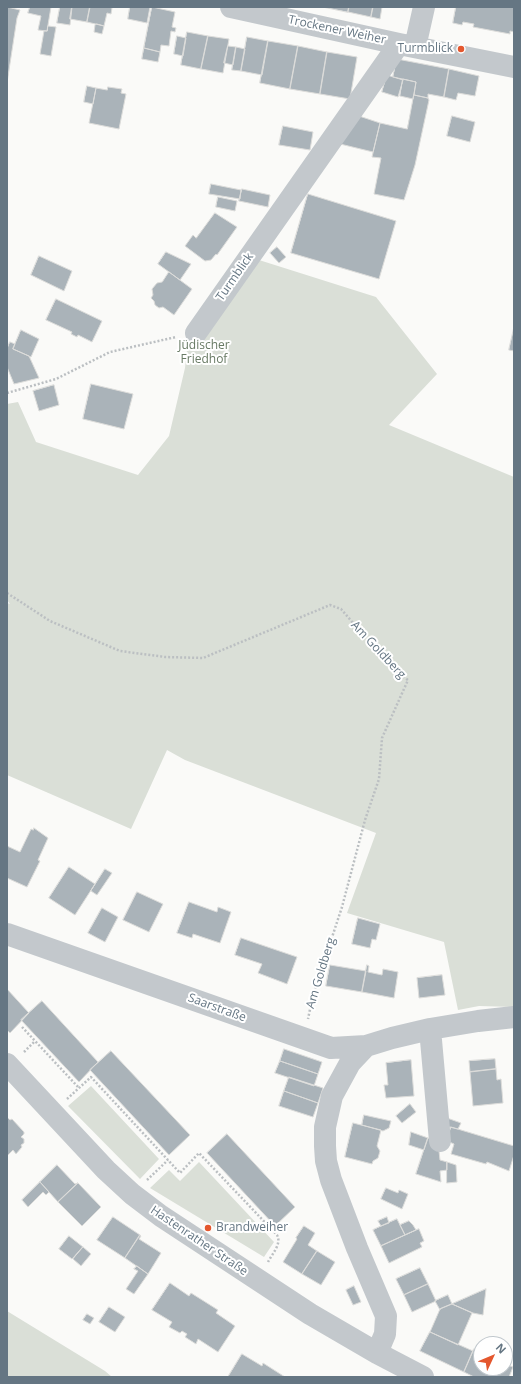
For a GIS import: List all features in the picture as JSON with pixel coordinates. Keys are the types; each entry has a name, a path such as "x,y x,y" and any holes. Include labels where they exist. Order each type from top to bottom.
{"street":[{"name":"Trockener Weiher","path":"231,7 407,46 514,67"},
{"path":"407,46 424,7"},
{"name":"Turmblick","path":"196,332 407,46"},
{"name":"Saarstraße","path":"7,934 331,1048 366,1046 430,1029 514,1017"},
{"path":"430,1029 440,1141"},
{"path":"366,1046 350,1063 332,1096 325,1127 325,1146 326,1161 331,1180 357,1248 386,1316 385,1334 377,1353"},
{"name":"Hastenrather Straße","path":"14,1059 106,1170 132,1194 161,1216 304,1309 377,1353 423,1377"}],"path":[{"path":"7,393 56,379 110,352 196,332"},
{"name":"Am Goldberg","path":"7,593 50,621 120,651 165,657 204,658 330,605 341,609 392,668 408,680 382,738 379,779 365,820 342,907 313,995 303,1039"},
{"path":"22,1027 79,1088"},
{"path":"14,1059 35,1041"},
{"path":"72,1095 91,1077 180,1173 199,1153 279,1238 279,1243 267,1263"},
{"path":"161,1167 168,1160"}],"green space":[{"name":"Jüdischer Friedhof","path":"259,260 376,297 437,374 389,425 514,477 514,1007 479,1006 458,1010 444,942 347,913 376,833 185,760 167,750 131,829 7,775 7,603 10,604 7,600 7,404 18,402 36,442 138,475 169,436 185,368 188,341 208,331"},
{"path":"91,1086 159,1159 140,1179 68,1106"},
{"path":"199,1162 274,1242 264,1257 150,1188 169,1170 180,1181"},
{"path":"7,1311 105,1371 112,1377 7,1377"}],"building":[{"path":"7,7 20,10 17,18 7,83"},
{"path":"30,7 51,7 47,31 38,30 41,16 28,13"},
{"path":"60,7 72,7 70,25 57,23"},
{"path":"72,7 90,7 87,22 70,19"},
{"path":"90,7 112,8 111,14 107,13 104,26 87,22"},
{"path":"130,7 150,7 147,23 128,19"},
{"path":"152,7 175,12 172,27 176,28 175,32 171,31 169,46 161,45 160,52 144,48"},
{"path":"323,7 349,7 348,12"},
{"path":"349,7 373,7 371,17 348,12"},
{"path":"373,7 382,7 380,19 371,17"},
{"path":"456,7 514,7 514,32 510,31 510,34 473,27 474,24 463,22 462,25 453,23"},
{"path":"97,24 104,26 102,34 94,32 95,25"},
{"path":"48,26 56,27 51,56 40,54 44,31 47,31"},
{"path":"187,32 208,36 201,69 181,65"},
{"path":"177,36 186,38 183,56 174,54"},
{"path":"208,36 229,39 223,73 201,69"},
{"path":"247,37 268,41 262,75 241,71"},
{"path":"268,41 298,46 290,89 260,83"},
{"path":"228,46 236,47 233,65 224,63"},
{"path":"298,46 327,52 320,94 290,89"},
{"path":"236,47 245,49 241,71 232,70"},
{"path":"144,48 160,52 158,62 142,59"},
{"path":"327,52 357,57 350,99 320,94"},
{"path":"397,59 449,69 444,97 428,94 428,98 414,95 416,82 393,77"},
{"path":"449,69 479,76 475,96 458,93 456,100 444,97"},
{"path":"387,75 403,80 398,97 382,92"},
{"path":"403,79 416,82 413,99 400,96"},
{"path":"87,86 96,88 93,104 84,102"},
{"path":"108,87 122,89 121,93 126,94 119,129 89,123 96,88 107,90"},
{"path":"414,95 428,98 429,100 415,165 404,200 374,194 381,158 372,157 380,123 407,129"},
{"path":"356,115 380,123 373,152 336,143"},
{"path":"452,116 475,122 470,142 447,136"},
{"path":"283,126 313,132 310,150 279,145"},
{"path":"211,184 241,190 240,199 209,194"},
{"path":"242,189 270,195 268,207 239,201"},
{"path":"308,194 396,221 379,279 291,253"},
{"path":"218,197 237,201 235,211 216,207"},
{"path":"215,213 237,227 217,255 216,254 211,260 205,261 185,246 193,235 196,238"},
{"path":"277,247 286,257 279,263 270,253"},
{"path":"166,252 191,264 180,280 158,264"},
{"path":"39,256 72,271 64,291 31,275"},
{"path":"169,272 192,289 174,315 163,307 159,308 155,305 151,298 153,295 152,289 157,283 162,282"},
{"path":"56,299 102,321 92,342 78,335 77,337 71,334 72,332 46,320"},
{"path":"514,327 514,351 509,350"},
{"path":"21,330 39,339 31,357 13,349"},
{"path":"10,342 15,344 13,349 29,356 39,378 14,384 7,367 7,349"},
{"path":"91,384 133,394 124,429 83,419"},
{"path":"54,385 59,405 39,411 33,391"},
{"path":"34,828 48,838 38,860 40,861 27,887 7,878 7,846 20,852 31,829 33,830"},
{"path":"69,867 95,884 75,915 49,898"},
{"path":"105,869 112,873 97,895 91,891"},
{"path":"137,892 163,904 149,932 123,920"},
{"path":"189,902 217,912 218,907 231,912 220,943 193,934 192,938 177,933"},
{"path":"102,908 118,917 105,942 88,933"},
{"path":"358,918 380,924 376,940 372,939 370,948 352,944"},
{"path":"241,938 297,957 287,984 258,973 262,964 235,955"},
{"path":"330,965 366,971 362,992 326,986"},
{"path":"367,965 369,966 368,972 382,975 383,969 398,972 394,998 362,992"},
{"path":"442,975 445,995 419,998 417,978"},
{"path":"7,989 29,1013 10,1033 7,1030"},
{"path":"42,1001 98,1062 79,1082 21,1020"},
{"path":"284,1049 322,1062 318,1074 280,1061"},
{"path":"111,1051 190,1135 169,1155 90,1070"},
{"path":"495,1059 496,1069 470,1072 469,1061"},
{"path":"411,1060 414,1096 386,1098 384,1085 388,1085 386,1063"},
{"path":"280,1061 318,1074 314,1086 275,1073"},
{"path":"496,1069 497,1080 501,1079 503,1103 473,1106 470,1072"},
{"path":"289,1077 323,1088 318,1103 284,1091"},
{"path":"284,1091 318,1103 313,1117 279,1106"},
{"path":"410,1104 416,1112 402,1123 396,1116"},
{"path":"364,1115 391,1121 389,1128 383,1131 362,1125"},
{"path":"7,1117 10,1120 12,1119 24,1132 21,1137 24,1139 24,1143 21,1145 22,1147 16,1154 13,1150 7,1156"},
{"path":"447,1118 461,1123 458,1129 445,1126"},
{"path":"353,1123 381,1130 377,1146 380,1151 378,1158 373,1161 372,1164 345,1157"},
{"path":"451,1127 514,1146 514,1155 509,1171 487,1162 486,1164 451,1154 454,1144 447,1141"},
{"path":"411,1132 428,1138 424,1150 409,1145"},
{"path":"227,1134 295,1207 275,1226 207,1153"},
{"path":"428,1138 438,1142 440,1160 447,1162 447,1170 440,1171 441,1182 416,1174"},
{"path":"447,1162 456,1165 457,1182 447,1183"},
{"path":"57,1165 75,1184 78,1183 58,1202 40,1182"},
{"path":"40,1182 49,1192 46,1195 43,1192 28,1207 22,1200"},
{"path":"78,1183 101,1207 82,1226 58,1202"},
{"path":"386,1188 398,1193 399,1190 408,1194 402,1209 381,1199"},
{"path":"113,1217 140,1235 125,1258 97,1240"},
{"path":"387,1217 389,1223 381,1226 378,1221"},
{"path":"397,1219 405,1235 381,1246 373,1230"},
{"path":"409,1221 416,1230 405,1235 400,1225"},
{"path":"304,1226 315,1233 308,1245 317,1251 302,1274 283,1262"},
{"path":"419,1229 424,1241 420,1243 422,1247 389,1263 381,1246"},
{"path":"140,1235 141,1236 139,1239 161,1253 148,1274 125,1258"},
{"path":"69,1236 83,1247 72,1259 59,1249"},
{"path":"83,1247 91,1254 81,1266 73,1259"},
{"path":"317,1251 335,1262 321,1285 302,1274"},
{"path":"137,1266 148,1274 134,1294 126,1289 138,1271 134,1269"},
{"path":"420,1268 428,1284 404,1295 396,1279"},
{"path":"170,1283 189,1296 191,1293 218,1310 216,1313 235,1326 218,1352 198,1339 196,1344 185,1337 187,1334 182,1331 180,1333 169,1327 172,1322 152,1310"},
{"path":"428,1284 436,1301 412,1312 404,1295"},
{"path":"354,1286 361,1302 353,1305 346,1290"},
{"path":"486,1289 483,1315 473,1313 452,1304"},
{"path":"448,1295 452,1304 440,1310 435,1301"},
{"path":"452,1304 472,1313 458,1345 430,1332 440,1309"},
{"path":"109,1307 125,1317 115,1332 99,1322"},
{"path":"87,1314 94,1318 90,1324 83,1320"},
{"path":"430,1332 473,1351 464,1372 420,1351"},
{"path":"473,1351 473,1376 509,1376 474,1377 464,1372"},
{"path":"242,1354 262,1366 263,1363 285,1377 228,1377"}],"place":[{"name":"Turmblick","path":"461,49"},
{"name":"Brandweiher","path":"208,1228"}]}
